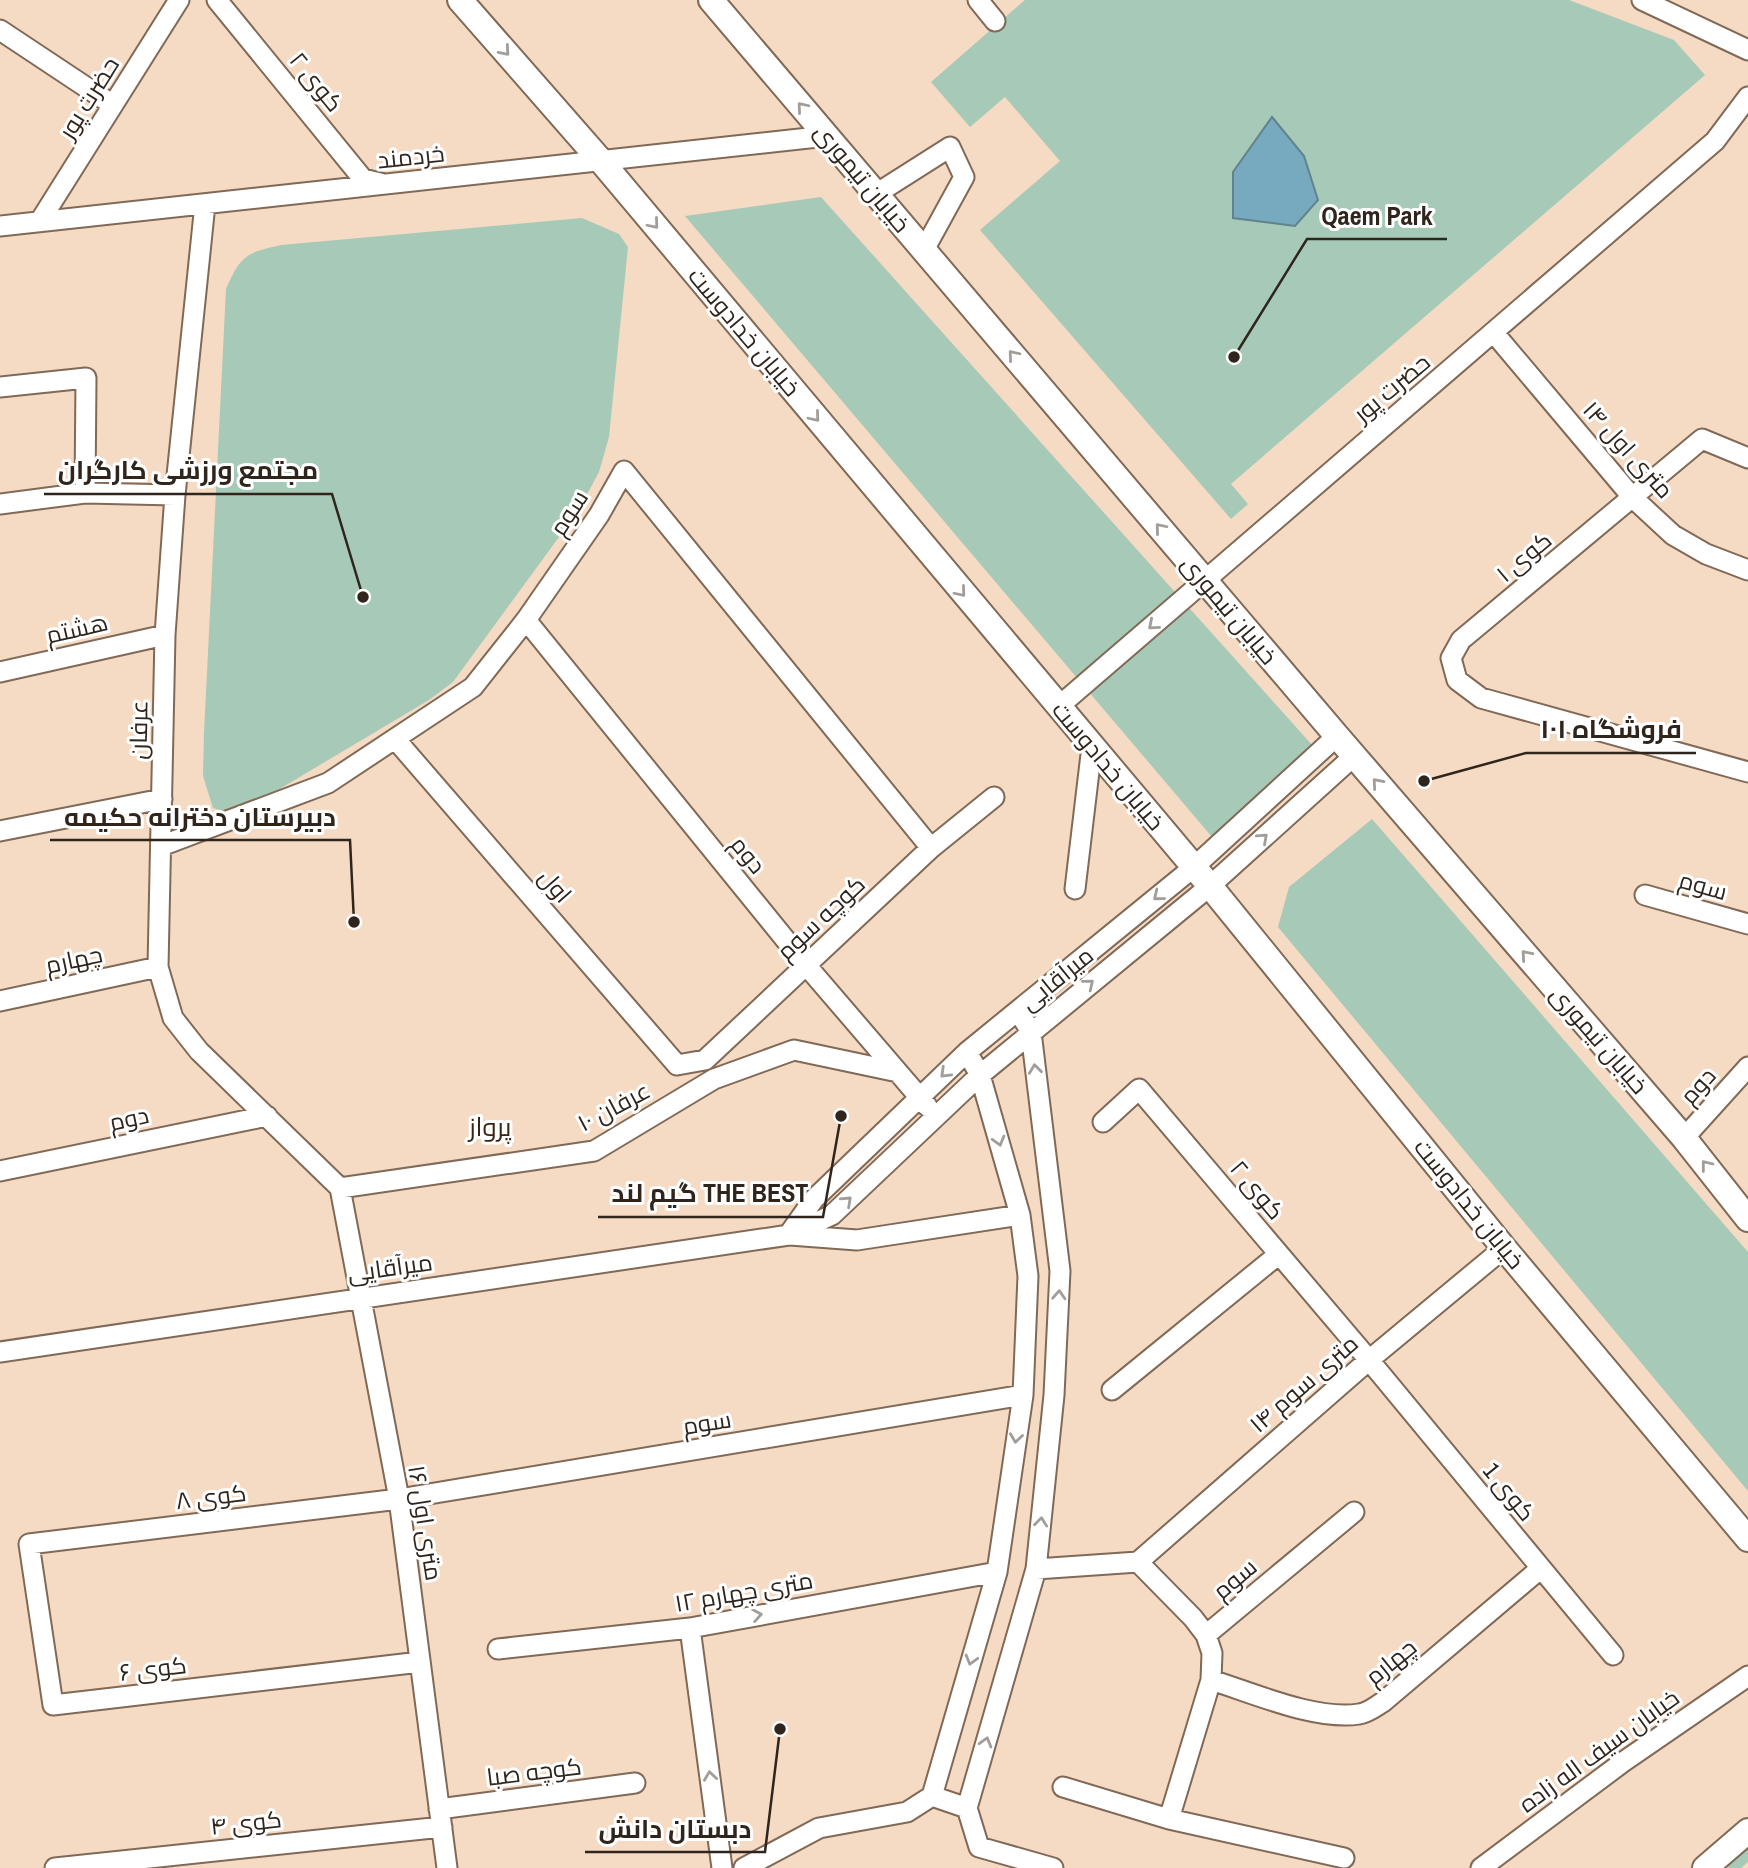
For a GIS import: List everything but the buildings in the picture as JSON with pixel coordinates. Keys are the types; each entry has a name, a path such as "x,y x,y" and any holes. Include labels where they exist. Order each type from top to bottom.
{"main road":[{"name":"خیابان خدادوست","path":"460,0 601,161 1210,886 1504,1248 1748,1539"},
{"name":"خیابان تیموری","path":"711,0 1354,757 1684,1138 1748,1219"},
{"path":"1705,1868 1748,1831"}],"street":[{"name":"حضرت پور","path":"40,221 179,0"},
{"name":"کوی ۲","path":"217,0 363,179 384,184"},
{"path":"978,0 995,21"},
{"path":"1642,0 1748,50"},
{"path":"0,30 113,105"},
{"name":"حضرت پور","path":"1058,707 1715,141 1748,97"},
{"name":"خردمند","path":"2,223 205,204 827,136"},
{"path":"876,194 950,148 964,177 923,250"},
{"name":"عرفان","path":"205,204 175,495 165,635 158,967 173,1018 199,1051 340,1188"},
{"name":"۱۴ متری اول","path":"1494,332 1633,498 1673,535 1706,554 1748,570"},
{"path":"0,387 86,378 85,493"},
{"name":"کوی ۱","path":"1748,458 1702,439 1461,640 1451,659 1457,680 1481,698 1748,772"},
{"name":"سوم","path":"161,846 328,783 473,687 526,621 599,515 624,471 931,848"},
{"path":"0,504 85,493 175,495"},
{"name":"دوم","path":"526,621 806,965 936,1118"},
{"name":"هشتم","path":"0,671 165,635"},
{"name":"میرآقایی","path":"789,1235 814,1199 967,1052 1194,867 1337,736"},
{"name":"اول","path":"396,740 677,1065"},
{"path":"1075,889 1092,746"},
{"name":"میرآقایی","path":"0,1352 789,1235 832,1215 981,1075 1210,886 1354,757"},
{"name":"کوچه سوم","path":"677,1065 705,1060 931,848 994,797"},
{"path":"0,831 162,799"},
{"name":"سوم","path":"1645,895 1748,923"},
{"name":"چهارم","path":"0,1001 158,967"},
{"path":"1018,1011 1031,1032 1060,1271 1054,1395 1035,1569 967,1808 979,1847 1053,1868"},
{"name":"عرفان ۱۰","path":"340,1188 594,1151 714,1079 794,1050 898,1072"},
{"path":"751,1863 819,1828 907,1812 932,1796 997,1572 1023,1395 1028,1276 1020,1216 981,1075 967,1052"},
{"name":"دوم","path":"1684,1138 1748,1067"},
{"name":"کوی ۲","path":"1103,1122 1139,1089 1369,1360"},
{"name":"دوم","path":"0,1171 267,1116"},
{"name":"۱۶ متری اول","path":"340,1188 398,1499 447,1868"},
{"path":"789,1235 858,1240 1020,1216"},
{"name":"۱۴ متری سوم","path":"1138,1562 1369,1360 1504,1248"},
{"path":"1112,1390 1279,1254"},
{"name":"کوی 1","path":"1369,1360 1613,1655"},
{"name":"سوم","path":"398,1499 1023,1395"},
{"name":"کوی ۸","path":"29,1544 398,1499"},
{"name":"سوم","path":"1138,1562 1206,1635 1354,1512"},
{"name":"کوی ۶","path":"29,1544 53,1705 420,1662"},
{"path":"1035,1569 1138,1562"},
{"name":"چهارم","path":"1211,1680 1314,1712 1342,1716 1363,1714 1383,1702 1540,1569"},
{"name":"۱۲ متری چهارم","path":"498,1649 690,1628 997,1572"},
{"path":"690,1628 722,1868"},
{"path":"1169,1819 1211,1680 1212,1653 1206,1635"},
{"name":"خیابان سیف اله زاده","path":"1480,1867 1623,1762 1748,1676"},
{"name":"کوچه صبا","path":"441,1818 635,1783"},
{"path":"1063,1787 1169,1819 1344,1858"},
{"path":"932,1796 967,1808"},
{"name":"کوی ۴","path":"55,1868 441,1818"},
{"path":"751,1863 778,1868"}],"green space":[{"path":"1025,0 1569,0 1674,40 1705,75 1231,484 1248,504 1231,519 980,230 1060,161 1005,97 970,127 931,82"},
{"path":"821,197 1312,745 1212,837 685,216"},
{"path":"582,218 619,234 628,247 609,437 599,472 578,511 453,682 429,700 266,797 233,814 213,808 203,776 204,733 226,289 236,269 252,253 281,245"},
{"path":"1372,819 1748,1252 1748,1491 1278,927 1289,887"},
{"path":"1748,1831 1748,1862 1741,1868 1729,1868 1720,1858"}],"water":[{"path":"1272,117 1304,156 1318,200 1295,226 1233,218 1233,172"}],"place":[{"name":"Qaem Park","path":"1234,357"},
{"name":"مجتمع ورزشی کارگران","path":"363,597"},
{"name":"فروشگاه ۱۰۱","path":"1424,781"},
{"name":"دبیرستان دخترانه حکیمه","path":"354,922"},
{"name":"گیم لند THE BEST","path":"841,1116"},
{"name":"دبستان دانش","path":"780,1729"}],"district":[{"name":"پرواز","path":"490,1127"}]}
